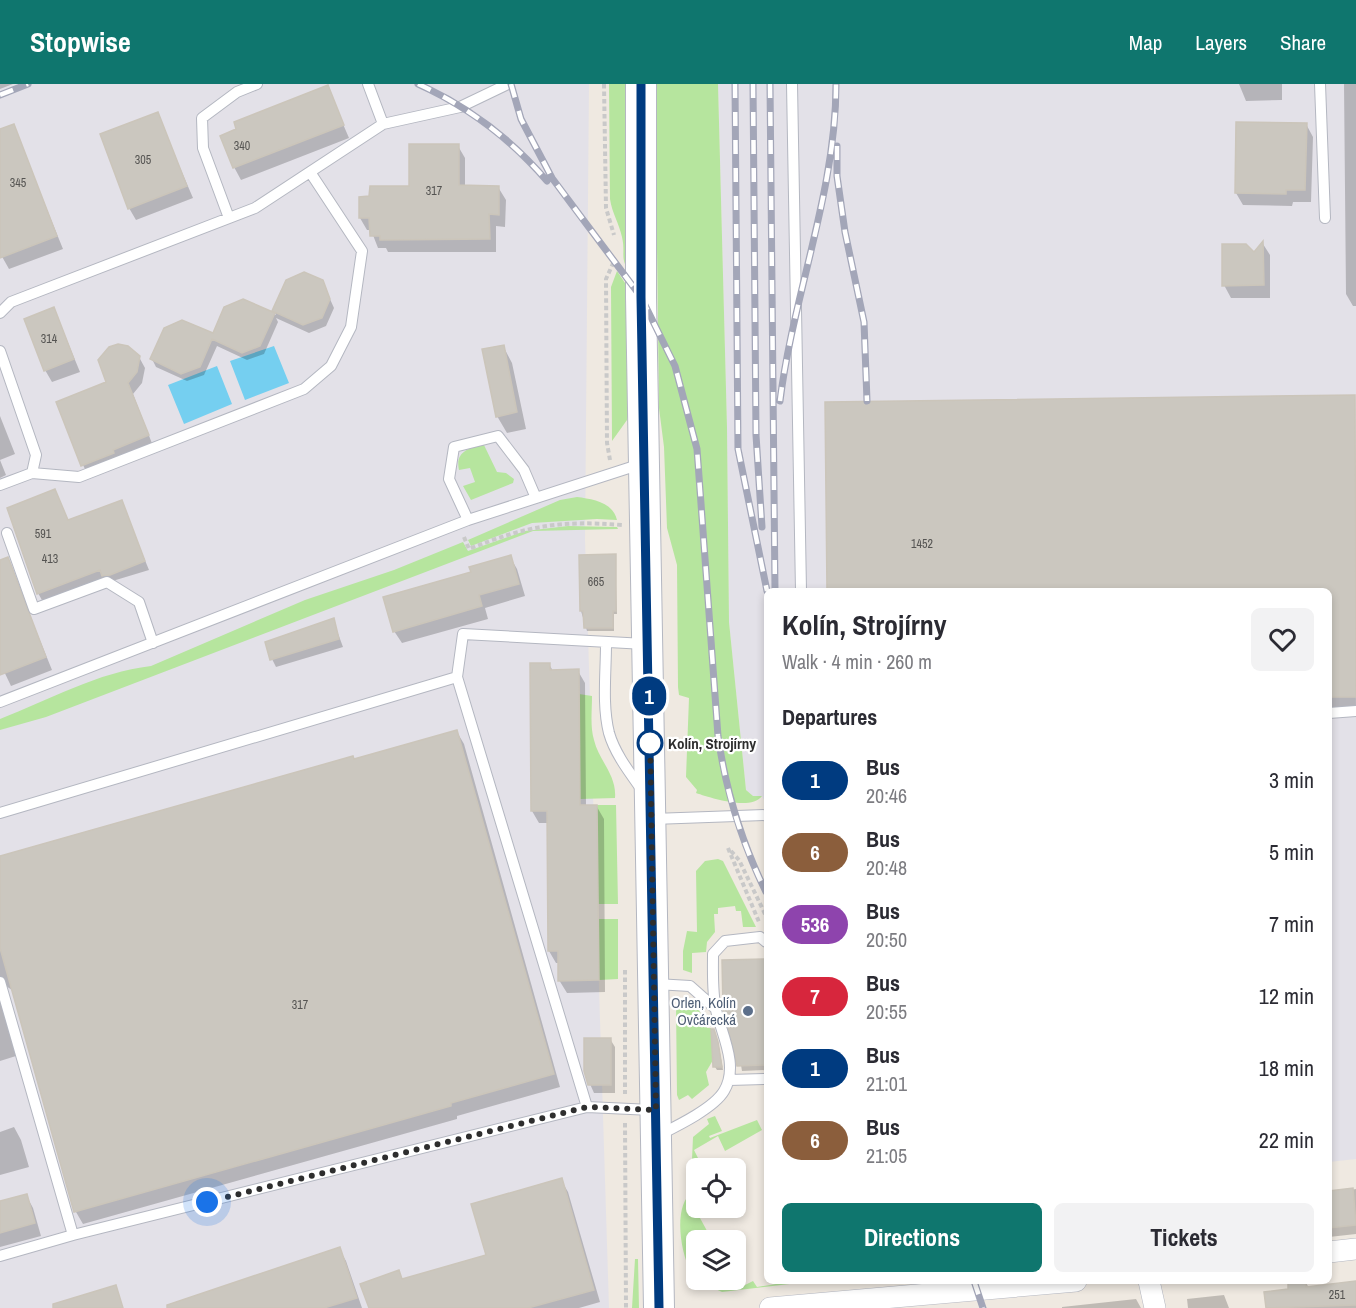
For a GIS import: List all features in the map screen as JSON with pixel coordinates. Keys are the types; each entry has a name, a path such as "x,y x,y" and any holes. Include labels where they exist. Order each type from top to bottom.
{"main road":[{"path":"641,84 659,1308"}],"street":[{"path":"1332,1252 1356,1249"},
{"path":"771,1308 1042,1284"},
{"path":"1150,1284 1155,1308"}],"lane":[{"path":"229,218 203,148 202,118 237,92 256,84"},
{"path":"368,84 383,124"},
{"path":"0,313 11,302 255,208 383,124 460,107 508,84"},
{"path":"792,84 801,588"},
{"path":"1320,84 1325,218"},
{"path":"0,485 32,473 79,477 304,389 331,366 351,327 362,251 310,172"},
{"path":"0,351 36,455 32,473"},
{"path":"463,522 449,479 454,447 498,436 524,470 536,498"},
{"path":"0,702 463,522 645,462"},
{"path":"7,533 34,609 107,582 139,602 153,643"},
{"path":"587,1107 457,677 463,634 606,644 648,644"},
{"path":"606,644 605,694 609,734 651,811 764,815"},
{"path":"0,813 457,677"},
{"path":"1332,713 1356,711"},
{"path":"0,1256 73,1235 587,1107 656,1123 686,1121 723,1093 729,1080 727,1046 716,1009 713,954 724,941 763,940"},
{"path":"0,982 73,1235"},
{"path":"654,984 690,986 716,1009"},
{"path":"729,1080 764,1079"}],"path":[{"path":"463,522 469,549 529,527 557,523 622,525"},
{"path":"763,940 760,926 728,848 739,860 764,912"}],"shaded area":[{"path":"0,84 589,84 585,540 609,1308 0,1308"},
{"path":"718,84 1356,84 1356,1159 1332,1162 1332,588 764,588 764,800 762,796 753,797 746,790 729,622 727,427"}],"green space":[{"path":"609,84 628,84 630,274 625,263 622,237 610,199"},
{"path":"655,84 718,84 727,427 729,622 746,790 753,796 762,796 749,803 730,802 696,793 697,790 686,777 689,698 679,695 678,687 677,565 667,528 664,447 659,408"},
{"path":"617,271 629,289 630,409 627,420 612,441 611,287"},
{"path":"484,445 497,472 506,473 514,479 513,483 471,500 463,486 475,482 470,468 459,470 459,459 468,449"},
{"path":"577,497 607,505 617,520 532,523 471,546 468,540 560,500"},
{"path":"568,526 617,527 618,529 533,531 46,717 0,730 0,719 93,680 151,666 305,600 394,570 463,542 468,551 525,531"},
{"path":"579,694 592,696 593,735 596,748 611,775 615,798 580,799"},
{"path":"597,805 616,805 618,904 598,904"},
{"path":"718,859 723,861 756,927 743,927 741,911 736,911 735,906 718,908 718,914 714,914 715,932 707,942 706,952 692,953 692,973 683,970 683,951 687,931 697,932 696,871 705,861"},
{"path":"598,919 618,919 618,979 599,980"},
{"path":"681,998 702,1008 699,1010 707,1028 711,1028 713,1060 706,1072 709,1085 692,1099 688,1095 679,1100 677,1095 676,1005"},
{"path":"715,1116 722,1131 709,1136 710,1138 757,1120 762,1130 725,1151 718,1136 694,1150 698,1158 692,1158 693,1137 709,1124 707,1119"},
{"path":"686,1199 686,1218 700,1218 707,1230 686,1230 686,1261 680,1221"},
{"path":"635,1259 638,1259 639,1308 632,1308"},
{"path":"753,1281 757,1287 790,1284 746,1289 746,1284"}],"water":[{"path":"274,346 289,383 245,400 230,361"},
{"path":"217,366 232,404 184,424 168,385"}],"building":[{"path":"328,85 344,125 233,168 220,136 236,129 234,122"},
{"path":"158,112 187,186 128,209 100,134"},
{"path":"1236,122 1307,123 1305,190 1286,190 1286,194 1235,193"},
{"path":"14,124 57,236 0,258 0,129"},
{"path":"409,144 459,144 459,185 499,186 499,215 489,214 490,239 380,240 380,236 370,236 369,218 359,218 359,197 369,196 370,186 409,186"},
{"path":"1263,241 1264,285 1222,286 1222,244 1246,244 1254,252"},
{"path":"304,272 323,280 330,299 322,318 303,325 272,311 286,280"},
{"path":"243,299 275,313 260,346 242,353 212,339 200,367 181,374 150,359 164,328 182,320 213,333 224,307"},
{"path":"54,307 74,359 44,371 24,319"},
{"path":"118,344 128,346 140,356 137,372 128,383 149,435 113,450 114,453 81,466 56,402 106,382 98,360 109,347"},
{"path":"504,345 517,412 496,417 482,349"},
{"path":"1355,395 1356,697 1332,697 1332,588 827,588 825,402"},
{"path":"55,489 68,520 122,500 145,561 110,575 102,576 100,570 37,594 7,508"},
{"path":"616,554 616,611 613,611 613,628 584,628 583,611 580,611 579,555"},
{"path":"511,555 519,584 479,595 482,606 393,632 383,597 471,572 469,567"},
{"path":"8,557 46,657 0,675 0,560"},
{"path":"334,618 339,639 270,660 265,642"},
{"path":"530,663 550,663 550,670 579,669 580,805 597,805 599,980 558,981 558,951 548,951 547,811 531,811"},
{"path":"457,730 554,1074 451,1103 451,1106 74,1212 0,948 0,856 353,756 354,759"},
{"path":"764,959 764,1065 737,1066 723,1008 722,960"},
{"path":"711,1029 714,1029 718,1042 722,1067 713,1067"},
{"path":"584,1038 611,1038 611,1085 588,1085 584,1071"},
{"path":"562,1178 594,1290 528,1308 369,1308 360,1284 399,1270 402,1279 486,1255 471,1204"},
{"path":"1353,1188 1356,1225 1332,1228 1332,1191"},
{"path":"27,1194 35,1223 0,1233 0,1201"},
{"path":"340,1247 357,1298 324,1308 167,1308 167,1305"},
{"path":"1356,1281 1356,1305 1266,1308 1264,1292 1288,1289 1288,1284 1306,1284 1306,1287"},
{"path":"116,1285 123,1308 53,1308 53,1304"}],"railway":[{"path":"0,95 28,84"},
{"path":"418,84 488,125 547,181"},
{"path":"511,84 521,119 552,178 641,297 675,366 697,449 721,757 742,835 764,888"},
{"path":"735,84 738,449 766,588"},
{"path":"753,84 756,435 762,527"},
{"path":"770,84 775,588"},
{"path":"780,401 794,322 822,204 834,124 836,84"},
{"path":"837,146 837,176 845,232 864,322 867,401"},
{"path":"975,1284 983,1308"}],"bus line":[{"name":"1","path":"641,84 641,297 659,1308"}],"place":[{"name":"Kolín, Strojírny","path":"650,743"},
{"name":"Orlen, Kolín Ovčárecká","path":"748,1011"}],"route":[{"path":"207,1202 587,1107 656,1110 650,735 650,743"}]}
